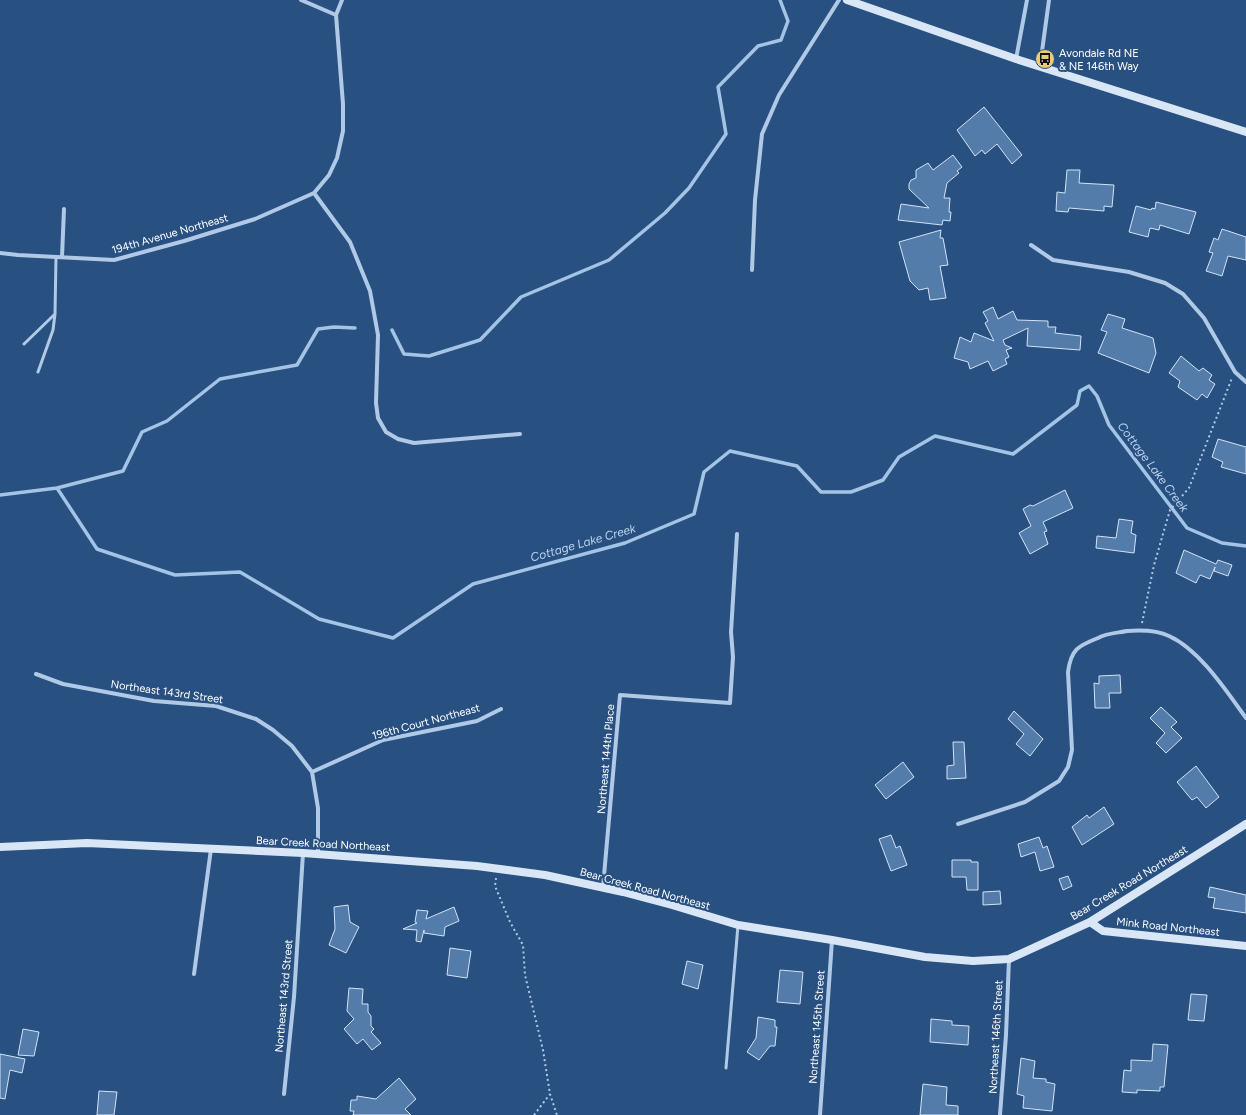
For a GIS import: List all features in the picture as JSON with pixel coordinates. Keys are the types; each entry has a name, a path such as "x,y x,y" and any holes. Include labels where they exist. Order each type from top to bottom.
{"street":[{"path":"302,0 336,15"},
{"path":"342,0 336,15 343,104 343,131 337,158 329,175 314,193 350,242 370,291 378,335 376,403 378,418 386,432 398,439 414,443 520,434"},
{"path":"752,270 755,200 762,134 780,95 839,0"},
{"path":"847,0 1016,59 1246,132"},
{"path":"1016,59 1027,0"},
{"path":"1040,66 1049,0"},
{"name":"194th Avenue Northeast","path":"0,253 114,260 184,241 255,219 314,193"},
{"path":"62,257 64,209"},
{"path":"1031,245 1053,260 1129,272 1165,283 1183,294 1204,318 1234,372 1246,382"},
{"name":"Northeast 144th Place","path":"603,888 620,695 730,703 733,657 731,632 737,534"},
{"path":"958,824 1025,802 1059,781 1068,767 1072,750 1068,672 1070,659 1079,646 1106,634 1141,630 1169,636 1186,647 1208,668 1246,718"},
{"name":"Northeast 143rd Street","path":"36,674 63,684 154,701 216,706 256,719 273,730 292,746 312,772 318,808 318,854"},
{"name":"196th Court Northeast","path":"312,772 383,740 477,721 500,709"},
{"name":"Bear Creek Road Northeast","path":"0,847 87,843 303,853 434,862 498,869 545,875 603,888 672,905 738,926 832,940 925,957 973,961 1009,959 1090,922 1246,824"},
{"path":"194,974 211,849"},
{"name":"Northeast 143rd Street","path":"284,1094 294,997 303,853"},
{"name":"Mink Road Northeast","path":"1090,922 1102,931 1246,946"},
{"name":"Northeast 145th Street","path":"820,1115 832,940"},
{"name":"Northeast 146th Street","path":"1000,1115 1006,1035 1009,959"}],"lane":[{"path":"38,372 53,330 55,314 56,257"},
{"path":"24,344 55,314"},
{"path":"726,1068 738,926"}],"path":[{"path":"1141,630 1154,565 1170,510 1189,488 1234,372"},
{"path":"498,869 495,886 510,922 523,945 525,975 543,1050 550,1094 556,1115"},
{"path":"534,1115 550,1094"}],"building":[{"path":"984,107 1022,155 1012,164 997,144 985,154 982,150 975,156 957,130"},
{"path":"953,155 962,167 957,171 959,173 947,183 944,198 950,198 950,221 943,220 942,225 898,220 901,204 929,208 909,189 911,180 916,178 916,170 928,163 933,170"},
{"path":"1067,170 1080,170 1079,183 1114,185 1112,207 1104,206 1104,211 1069,208 1068,212 1056,211 1057,192 1065,193"},
{"path":"1156,202 1196,212 1189,234 1160,225 1159,230 1150,228 1148,237 1129,232 1136,206 1151,210 1152,208 1155,209"},
{"path":"1222,229 1246,237 1246,260 1228,256 1222,276 1206,271 1213,253 1209,252 1214,238 1218,240"},
{"path":"941,230 940,238 943,238 948,265 940,266 946,298 930,300 928,288 919,290 910,281 899,242"},
{"path":"993,307 998,319 1013,311 1017,320 1048,321 1048,327 1056,327 1055,333 1081,336 1080,350 1027,346 1028,328 1003,340 1005,345 1012,348 1006,350 1009,357 1005,359 1007,364 993,371 988,361 970,369 968,362 954,358 960,337 971,342 974,333 994,341 985,323 988,321 983,312"},
{"path":"1108,314 1125,319 1122,328 1153,338 1156,353 1149,373 1098,353 1107,332 1101,330"},
{"path":"1181,356 1199,371 1203,368 1212,375 1209,380 1215,384 1207,398 1202,394 1197,400 1178,387 1180,381 1169,373"},
{"path":"1218,439 1246,447 1246,474 1221,467 1223,462 1212,457"},
{"path":"1065,490 1073,508 1043,522 1047,531 1044,532 1048,544 1030,554 1019,533 1031,526 1023,509 1030,505 1033,506"},
{"path":"1119,519 1133,521 1131,533 1136,535 1134,553 1096,548 1097,536 1116,538"},
{"path":"1184,550 1216,564 1218,560 1232,565 1228,576 1214,571 1215,567 1210,579 1200,575 1196,583 1176,573"},
{"path":"1120,675 1121,693 1109,693 1110,708 1095,708 1094,683 1099,684 1099,676"},
{"path":"1161,707 1177,722 1171,727 1182,738 1166,753 1156,743 1165,733 1150,718"},
{"path":"1014,711 1043,739 1030,756 1016,744 1024,734 1008,719"},
{"path":"953,742 964,742 966,778 947,779 947,766 954,765"},
{"path":"903,762 914,777 886,799 875,785"},
{"path":"1196,766 1219,797 1206,808 1197,797 1192,800 1177,782"},
{"path":"1104,807 1114,824 1082,845 1072,827 1087,815 1089,818"},
{"path":"891,835 896,848 900,846 907,865 891,871 879,839"},
{"path":"1039,837 1043,848 1047,846 1054,867 1040,871 1035,852 1021,857 1018,844"},
{"path":"952,860 971,860 971,862 978,862 978,890 967,890 966,877 952,877"},
{"path":"1068,876 1072,886 1063,890 1059,879"},
{"path":"1210,887 1246,895 1246,913 1213,908 1215,898 1208,897"},
{"path":"1000,891 1001,904 983,905 983,892"},
{"path":"348,905 350,922 359,927 346,953 329,945 335,929 334,907"},
{"path":"454,907 459,921 445,927 444,936 424,933 424,930 421,942 416,941 417,930 403,929 417,923 415,922 417,910 428,911 426,919"},
{"path":"450,948 471,951 467,978 447,975"},
{"path":"687,961 703,965 698,989 682,984"},
{"path":"780,970 803,972 800,1004 777,1002"},
{"path":"349,988 363,989 362,1004 368,1004 368,1012 371,1016 371,1026 374,1029 371,1032 381,1043 372,1050 363,1039 357,1044 344,1029 354,1019 347,1011"},
{"path":"1191,994 1207,995 1204,1021 1188,1020"},
{"path":"758,1017 775,1020 775,1027 777,1027 775,1046 770,1046 759,1060 747,1052 756,1038"},
{"path":"931,1019 952,1021 952,1025 969,1026 968,1045 930,1042"},
{"path":"23,1029 39,1032 34,1056 18,1055"},
{"path":"1153,1044 1168,1045 1164,1087 1160,1087 1160,1091 1137,1090 1137,1093 1122,1092 1124,1070 1131,1071 1131,1060 1152,1061"},
{"path":"0,1054 25,1059 22,1073 10,1070 5,1099 0,1098"},
{"path":"1021,1058 1035,1061 1033,1078 1046,1079 1046,1082 1055,1084 1052,1111 1023,1108 1024,1096 1017,1094"},
{"path":"399,1078 416,1099 405,1109 411,1115 353,1115 354,1111 350,1111 351,1100 357,1100 357,1096 376,1099"},
{"path":"923,1084 947,1087 946,1105 958,1106 958,1115 920,1115"},
{"path":"99,1091 117,1092 114,1115 97,1115"}],"waterway":[{"path":"392,330 404,354 429,356 480,340 521,297 609,260 665,213 689,188 726,134 718,87 758,46 781,40 788,21 780,0"},
{"path":"57,488 123,471 142,432 167,421 220,379 297,365 318,329 334,327 355,328"},
{"name":"Cottage Lake Creek","path":"0,495 57,488 97,549 175,575 240,572 319,619 393,638 473,584 625,543 694,514 704,472 730,451 797,466 821,492 851,492 883,480 899,457 935,436 1013,454 1077,405 1080,391 1089,386 1097,396 1109,425 1187,528 1222,543 1246,546"}],"place":[{"name":"Avondale Rd NE & NE 146th Way","path":"1045,59"}]}
